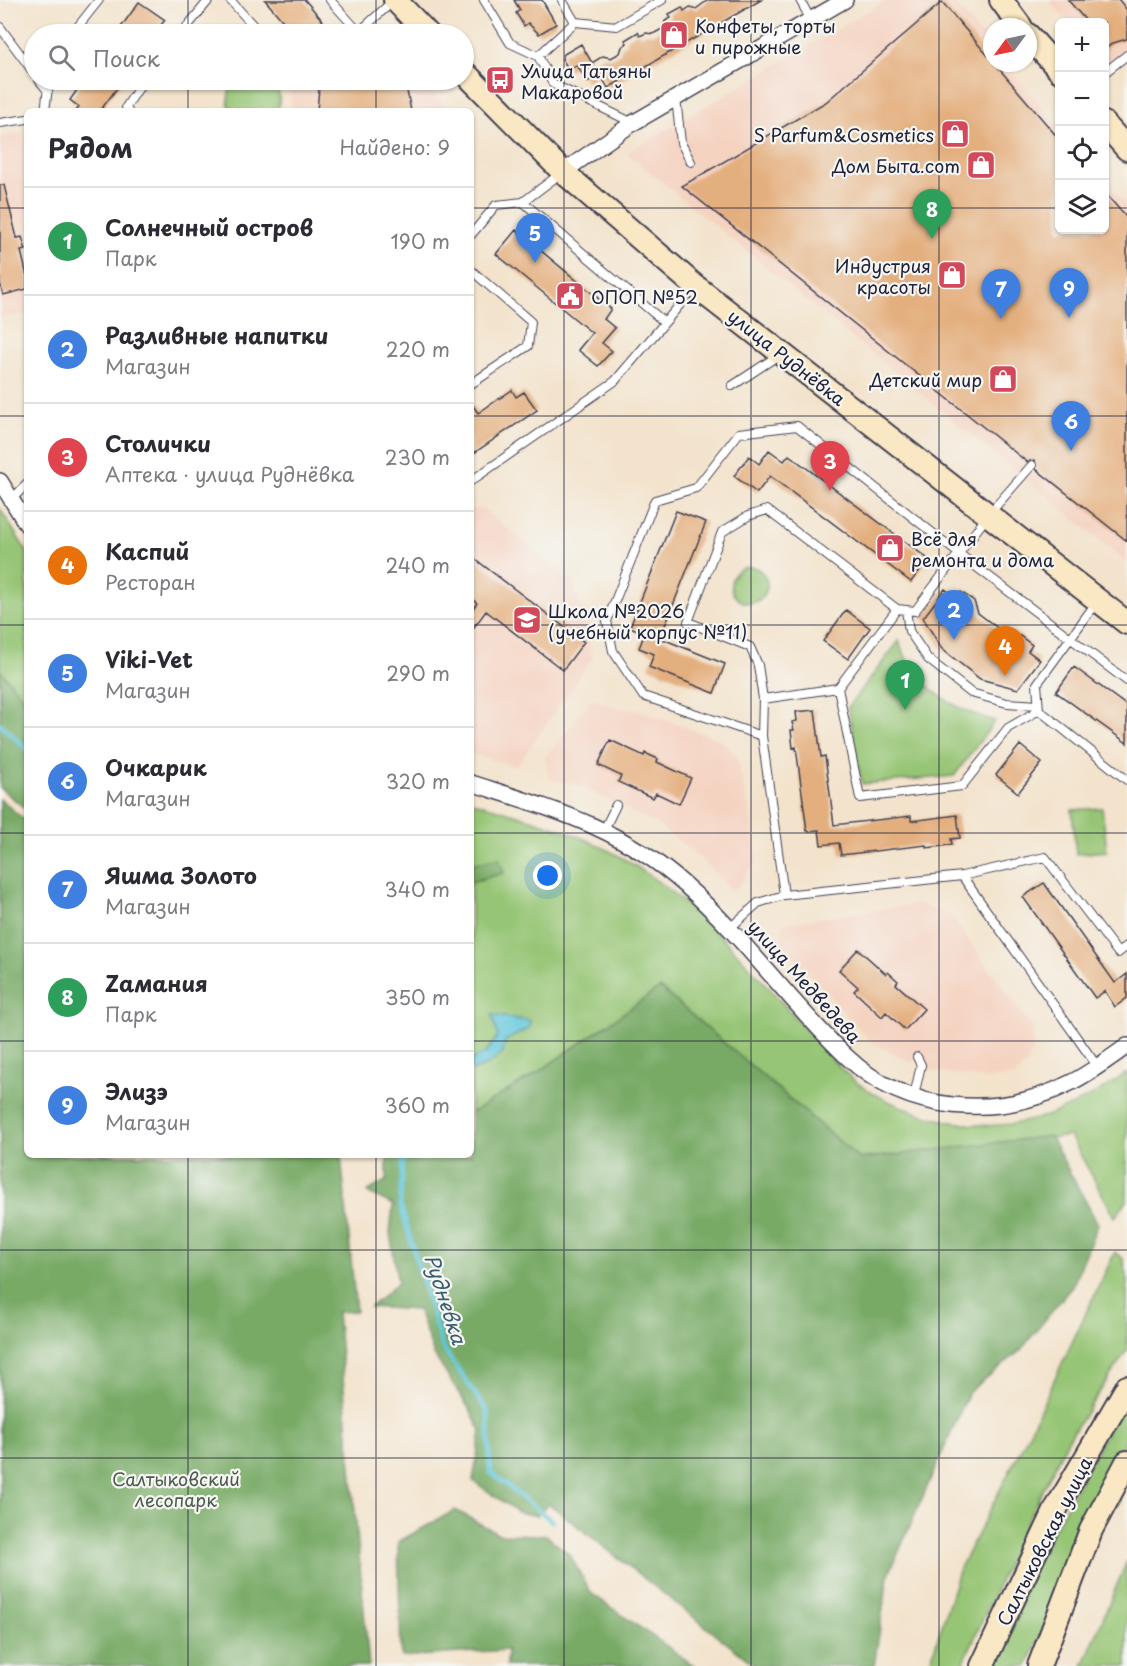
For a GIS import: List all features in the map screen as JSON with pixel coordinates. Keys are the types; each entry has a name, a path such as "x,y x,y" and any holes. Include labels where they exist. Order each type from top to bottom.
{"street":[{"path":"394,0 418,24"},
{"path":"563,172 633,123 845,0"},
{"path":"1001,0 1014,18"},
{"path":"1037,45 1055,66"},
{"name":"улица Руднёвка","path":"474,82 563,172 695,286 1127,622"},
{"path":"1107,126 1127,149"},
{"path":"0,481 24,521"},
{"name":"улица Медведева","path":"474,784 563,812 631,843 684,884 730,928 848,1058 888,1085 914,1096 961,1107 996,1107 1034,1097 1070,1083 1127,1046"},
{"name":"Салтыковская улица","path":"982,1666 1057,1507 1127,1387"},
{"name":"Салтыковская улица","path":"1039,1666 1091,1530 1127,1462"}],"lane":[{"path":"80,24 99,0"},
{"path":"189,24 209,0"},
{"path":"230,0 252,24"},
{"path":"330,0 350,24"},
{"path":"368,24 394,0"},
{"path":"484,0 510,43 538,56 553,84 633,123"},
{"path":"562,0 575,22"},
{"path":"538,56 575,22 617,26 663,0"},
{"path":"800,0 811,20"},
{"path":"0,27 24,59"},
{"path":"1105,72 1127,56"},
{"path":"126,108 137,90"},
{"path":"45,108 48,91"},
{"path":"676,98 681,143 691,162"},
{"path":"0,123 24,119"},
{"path":"474,231 496,205 523,202 563,172"},
{"path":"523,202 664,322"},
{"path":"474,273 531,322 528,346 474,382"},
{"path":"474,479 615,381 695,286"},
{"path":"732,386 780,354"},
{"path":"762,736 643,696 613,651 607,621 655,500 696,488 739,433 797,426 958,553 1127,681"},
{"path":"784,895 762,736 763,699 758,665 750,647 688,622 722,532 748,516 767,510 902,609 915,611 989,514 1032,465"},
{"path":"10,501 24,487"},
{"path":"1038,707 1037,684 1098,600"},
{"path":"763,699 838,688 902,609"},
{"path":"902,609 909,631 928,659 971,693 1007,703 1038,707 1127,780"},
{"path":"838,688 860,798 962,786 1008,728 1038,707"},
{"path":"604,830 616,805"},
{"path":"730,928 758,903 784,895 962,876 1045,857 1118,953 1127,946"},
{"path":"962,876 1097,1066"},
{"path":"914,1096 921,1065 917,1058"}],"shaded area":[{"path":"887,0 952,0 983,36 983,72 1013,72 1055,122 1055,234 1109,234 1109,185 1127,207 1127,562 626,153"},
{"path":"1049,0 1127,0 1127,45 1109,61 1109,18 1064,18"},
{"path":"290,90 430,90 447,108 291,108"},
{"path":"24,133 24,314 0,317 0,137"},
{"name":"Школа №2026 (учебный корпус №11)","path":"474,508 484,509 573,582 593,658 516,767 474,755"},
{"path":"592,699 618,708 642,711 721,740 737,755 755,839 756,862 733,893 704,861 657,824 577,785 549,780 545,757"},
{"path":"919,904 949,914 1034,1029 1033,1047 1028,1062 1015,1076 988,1079 925,1070 927,1064 920,1054 912,1063 870,1041 780,941 784,923"}],"green space":[{"path":"231,90 277,90 278,108 229,108"},
{"path":"0,509 24,547 24,755 0,734"},
{"path":"749,567 761,573 767,585 761,597 749,603 737,597 731,585 737,573"},
{"path":"899,641 914,671 936,693 964,710 995,721 954,776 862,784 848,707"},
{"path":"0,670 24,698 24,808 0,788"},
{"name":"Салтыковский лесопарк","path":"0,799 24,819 24,1158 341,1158 356,1311 337,1312 369,1666 0,1666"},
{"path":"474,802 584,839 626,860 667,888 725,941 851,1078 898,1105 945,1121 973,1125 1000,1125 1051,1114 1101,1090 1127,1073 1127,1201 1115,1217 1070,1136 860,1159 660,988 534,1075 474,1111"},
{"path":"1102,808 1107,851 1076,854 1072,810"},
{"path":"499,858 504,873 474,881 474,863"},
{"path":"660,988 860,1159 1050,1136 1098,1224 1073,1285 1020,1351 969,1392 888,1576 874,1666 756,1666 548,1503 537,1516 518,1512 473,1481 481,1431 434,1355 418,1310 370,1307 398,1283 390,1233 393,1205 367,1192 387,1180 387,1158 474,1158 474,1111 534,1075"},
{"path":"1115,1252 1123,1259 1127,1275 1127,1350 1068,1440 1020,1535 962,1666 929,1666 960,1568 1028,1435"},
{"path":"1127,1394 1127,1434 1027,1666 992,1666 1038,1559"},
{"path":"455,1510 499,1534 546,1535 570,1555 591,1593 695,1666 506,1666 507,1650 401,1657 398,1542"},
{"path":"1127,1561 1127,1666 1083,1666"}],"water":[{"path":"492,1015 530,1021 529,1028 505,1041 503,1053 489,1064 474,1070 474,1059 486,1053 498,1036"}],"building":[{"path":"265,0 305,0 325,24 285,24"},
{"path":"514,0 542,0 556,24 539,34 528,23 524,26 516,13 520,10"},
{"path":"708,0 761,0 608,88 600,74 587,82 577,65 569,70 562,59 564,54 581,44 592,63 603,56 611,58 620,53 622,47 627,43 625,40 638,32 640,36 646,33 653,34 664,28 665,21 671,18 669,14 682,7 684,11 690,7 696,9"},
{"path":"1068,0 1119,0 1127,10 1127,39 1109,46 1109,18 1084,18"},
{"path":"139,2 165,20 162,24 123,24"},
{"path":"942,2 983,50 983,72 1002,72 1055,134 1055,234 1109,234 1109,198 1127,218 1127,541 1036,469 1035,460 1027,462 682,186 826,102"},
{"path":"77,90 116,90 102,108 78,108 70,100"},
{"path":"319,90 406,90 410,108 317,108"},
{"path":"0,185 4,185 17,238 22,237 24,244 24,250 21,251 24,264 24,290 3,295 0,283"},
{"path":"516,230 611,309 604,319 615,328 602,343 612,351 598,366 578,350 592,333 496,254"},
{"path":"512,390 516,397 524,392 537,410 474,453 474,407 478,413"},
{"path":"769,450 784,461 789,455 928,559 911,582 770,476 757,493 734,476 749,456 759,464"},
{"path":"676,511 706,522 660,638 725,664 714,693 649,667 654,654 639,648 645,633 630,627"},
{"path":"474,558 584,642 563,670 486,611 474,627 474,607 477,603 474,600"},
{"path":"945,589 957,598 961,592 974,601 978,613 1007,635 1020,636 1032,645 1028,651 1040,660 1018,689 980,679 942,649 923,618"},
{"path":"846,610 870,628 848,659 823,641"},
{"path":"1074,667 1127,706 1127,743 1056,692"},
{"path":"815,710 821,757 825,756 834,825 911,816 911,821 957,815 960,838 951,839 952,844 943,846 926,848 926,845 841,855 839,843 821,845 819,830 807,831 796,747 793,748 791,730 794,730 792,722 797,721 796,712"},
{"path":"610,740 644,756 645,753 658,759 657,762 691,778 679,804 656,793 653,798 618,782 621,776 598,765"},
{"path":"1020,745 1042,763 1018,793 996,775"},
{"path":"1044,883 1115,983 1127,974 1127,998 1115,1007 1105,991 1095,998 1023,897"},
{"path":"858,949 886,974 888,972 898,981 896,984 924,1009 905,1030 886,1012 882,1017 854,991 858,987 839,970"}],"waterway":[{"name":"Рудневка","path":"0,724 24,746"},
{"name":"Рудневка","path":"403,1158 400,1204 442,1347 488,1412 490,1472 552,1521"}],"place":[{"name":"Конфеты, торты и пирожные","path":"674,35"},
{"name":"Улица Татьяны Макаровой","path":"500,80"},
{"name":"S Parfum&Cosmetics","path":"955,134"},
{"name":"Дом Быта.com","path":"981,165"},
{"name":"Zамания","path":"932,239"},
{"name":"Viki-Vet","path":"535,263"},
{"name":"Индустрия красоты","path":"952,275"},
{"name":"ОПОП №52","path":"570,296"},
{"name":"Элизэ","path":"1069,318"},
{"name":"Яшма Золото","path":"1001,319"},
{"name":"Детский мир","path":"1003,379"},
{"name":"Очкарик","path":"1071,451"},
{"name":"Столички","path":"830,491"},
{"name":"Всё для ремонта и дома","path":"890,548"},
{"name":"Школа №2026 (учебный корпус №11)","path":"527,620"},
{"name":"Разливные напитки","path":"954,640"},
{"name":"Каспий","path":"1005,676"},
{"name":"Солнечный остров","path":"905,710"}]}
